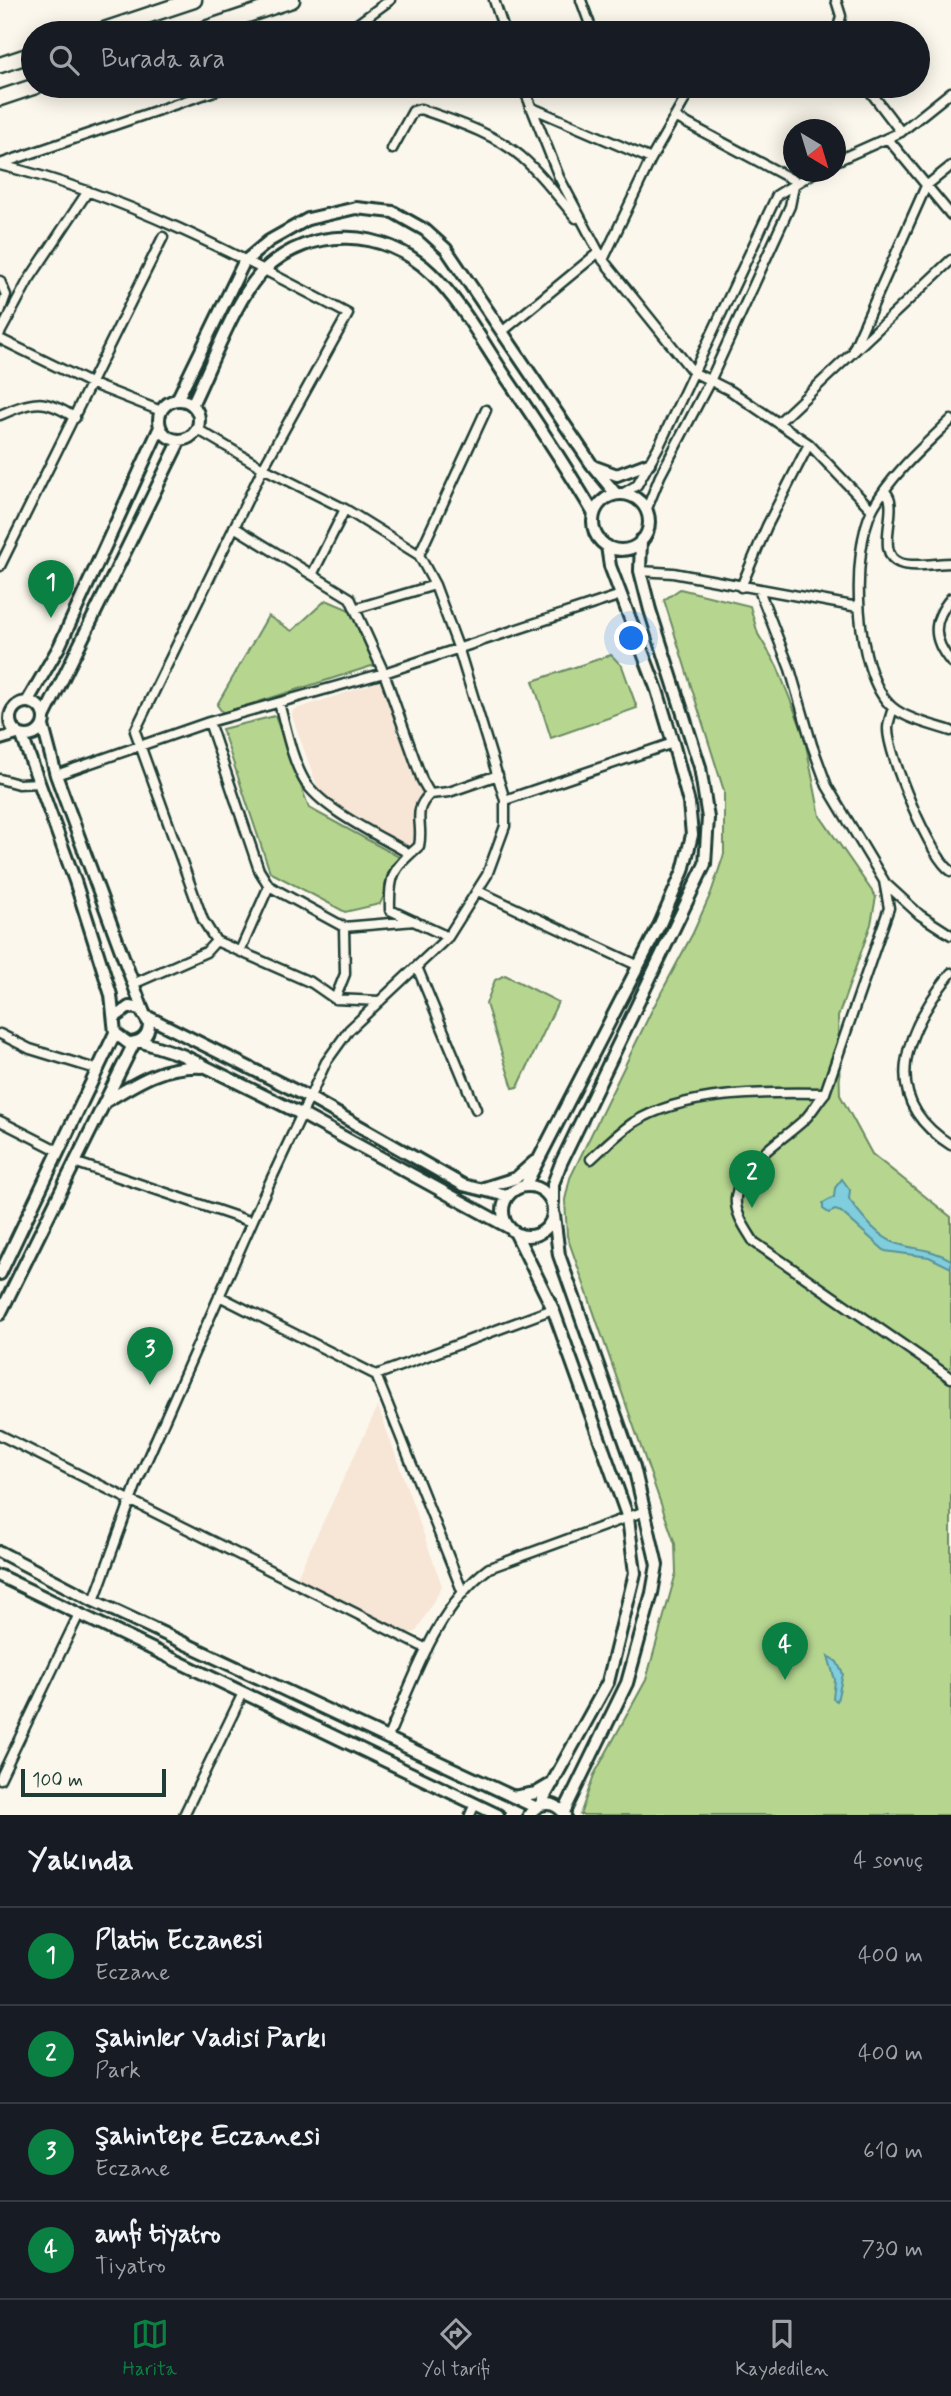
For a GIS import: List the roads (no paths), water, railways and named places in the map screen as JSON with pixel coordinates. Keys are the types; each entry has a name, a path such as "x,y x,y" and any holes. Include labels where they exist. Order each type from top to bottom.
{"highway":[{"path":"131,21 194,0"},
{"path":"229,21 292,0"},
{"path":"0,65 21,58"},
{"path":"0,98 21,91"}],"street":[{"path":"361,21 390,0"},
{"path":"494,0 501,21"},
{"path":"581,0 589,21"},
{"path":"836,0 840,21"},
{"path":"846,156 901,132 951,92"},
{"path":"0,164 194,98"},
{"path":"527,98 559,177 601,256 693,372 779,422 808,444 872,510"},
{"path":"503,331 601,256 686,98"},
{"path":"875,98 901,132"},
{"path":"530,107 651,159"},
{"path":"392,149 413,111 420,109 464,126 506,146 525,160 584,227"},
{"path":"675,117 783,175"},
{"path":"888,139 951,215"},
{"path":"0,164 50,177 88,191 263,270 348,314 263,468 135,731 203,920 216,941 312,983 335,999 380,1001"},
{"path":"851,354 926,186 951,166"},
{"path":"594,514 600,503 637,485 777,195 794,182"},
{"path":"646,511 660,476 710,380 790,206 795,182"},
{"path":"0,333 29,281 88,191"},
{"path":"0,1552 93,1601 535,1809 551,1804 565,1814 627,1683 652,1593 657,1564 634,1466 559,1255 553,1203 553,1184 561,1163 642,1002 705,864 708,818 700,767 640,571 641,540 648,523 646,511 634,497 619,494 592,465 446,249 425,230 393,212 356,208 308,219 269,241 244,262 177,400"},
{"path":"192,405 247,291 263,270 290,250 327,236 362,237 396,249 430,272 476,333 594,514 595,532 607,546 621,595 657,690 689,803 692,835 683,871 639,966 525,1186"},
{"path":"0,566 163,237"},
{"path":"779,422 951,260"},
{"path":"0,281 5,295 0,312"},
{"path":"0,339 92,384 160,411"},
{"path":"0,1274 115,1033 115,1017 75,881 20,735 5,719 18,705 27,702 60,648 159,427 160,411 167,403 177,400 192,405 199,419 197,429 190,437 180,440 170,438 159,427"},
{"path":"0,412 37,402 55,404 75,418"},
{"path":"419,555 486,410"},
{"path":"951,421 885,491 872,510 862,552 858,607 868,668 878,690 893,708 951,731"},
{"path":"93,1601 131,1503 219,1296 326,1062 349,1030 448,937 478,891 505,826 505,800 458,647 435,585 419,555 345,509 263,468 197,429"},
{"path":"0,739 36,734 180,440"},
{"path":"741,587 767,526 808,444"},
{"path":"592,465 617,475 649,463"},
{"path":"885,491 890,501 888,543 892,557 898,563 907,564 951,563"},
{"path":"313,573 345,509"},
{"path":"234,527 350,598 357,608 384,673 422,780 430,794"},
{"path":"607,546 625,549 641,540"},
{"path":"640,571 673,573 858,607"},
{"path":"357,608 435,585"},
{"path":"759,590 790,668 811,744 827,786 884,881 920,915 951,935"},
{"path":"56,775 209,722 384,673 621,595"},
{"path":"951,598 939,612 935,632 939,648 951,662"},
{"path":"0,1314 74,1162 137,1042 149,1028 56,775 40,708 27,702"},
{"path":"279,703 298,768 313,793 328,805 411,854"},
{"path":"893,708 888,728 891,750 932,848 951,871"},
{"path":"209,722 258,870 269,886 344,927 418,921"},
{"path":"505,800 673,743"},
{"path":"448,937 390,910 392,875 419,846 421,802 430,794 449,792 498,775"},
{"path":"0,789 3,779 18,784 40,783"},
{"path":"884,881 889,908 825,1093 807,1117 756,1161 741,1181 736,1198 740,1219 754,1242 951,1378"},
{"path":"240,951 269,886"},
{"path":"478,891 639,966"},
{"path":"335,999 345,974 344,927"},
{"path":"133,984 206,952 216,941"},
{"path":"417,967 476,1109"},
{"path":"951,973 915,1032 904,1069 906,1097 917,1117 951,1145"},
{"path":"115,1017 129,1007 146,1015 308,1097 463,1185 507,1196 525,1186 536,1186 553,1203"},
{"path":"115,1033 123,1041 137,1042 182,1055 301,1114 512,1231 536,1236 551,1224 554,1215"},
{"path":"0,1034 30,1049 99,1070"},
{"path":"106,1102 155,1073 180,1066 206,1067"},
{"path":"591,1158 634,1122 657,1111 730,1097 825,1093"},
{"path":"0,1121 57,1150"},
{"path":"480,1189 516,1178 539,1158"},
{"path":"74,1162 252,1222"},
{"path":"507,1196 503,1217 553,1309 628,1518 635,1573 608,1682 555,1782 535,1809"},
{"path":"219,1296 376,1376 463,1593"},
{"path":"376,1376 553,1309"},
{"path":"0,1435 427,1649"},
{"path":"387,1740 427,1649 473,1579 489,1568 645,1511"},
{"path":"0,1576 498,1815"},
{"path":"0,1779 79,1614"},
{"path":"184,1815 243,1693"},
{"path":"512,1797 536,1793 555,1782"},
{"path":"470,1815 475,1804"}],"water":[{"path":"842,1179 850,1190 849,1199 877,1231 898,1244 944,1256 951,1260 951,1268 929,1257 885,1251 841,1212 835,1210 829,1213 823,1209 823,1203 834,1197 835,1188"},
{"path":"828,1656 837,1662 843,1674 837,1701 833,1699 835,1680"}],"place":[{"name":"Platin Eczanesi","path":"51,618"},
{"name":"Şahinler Vadisi Parkı","path":"752,1208"},
{"name":"Şahintepe Eczanesi","path":"150,1385"},
{"name":"amfi tiyatro","path":"785,1680"}]}
